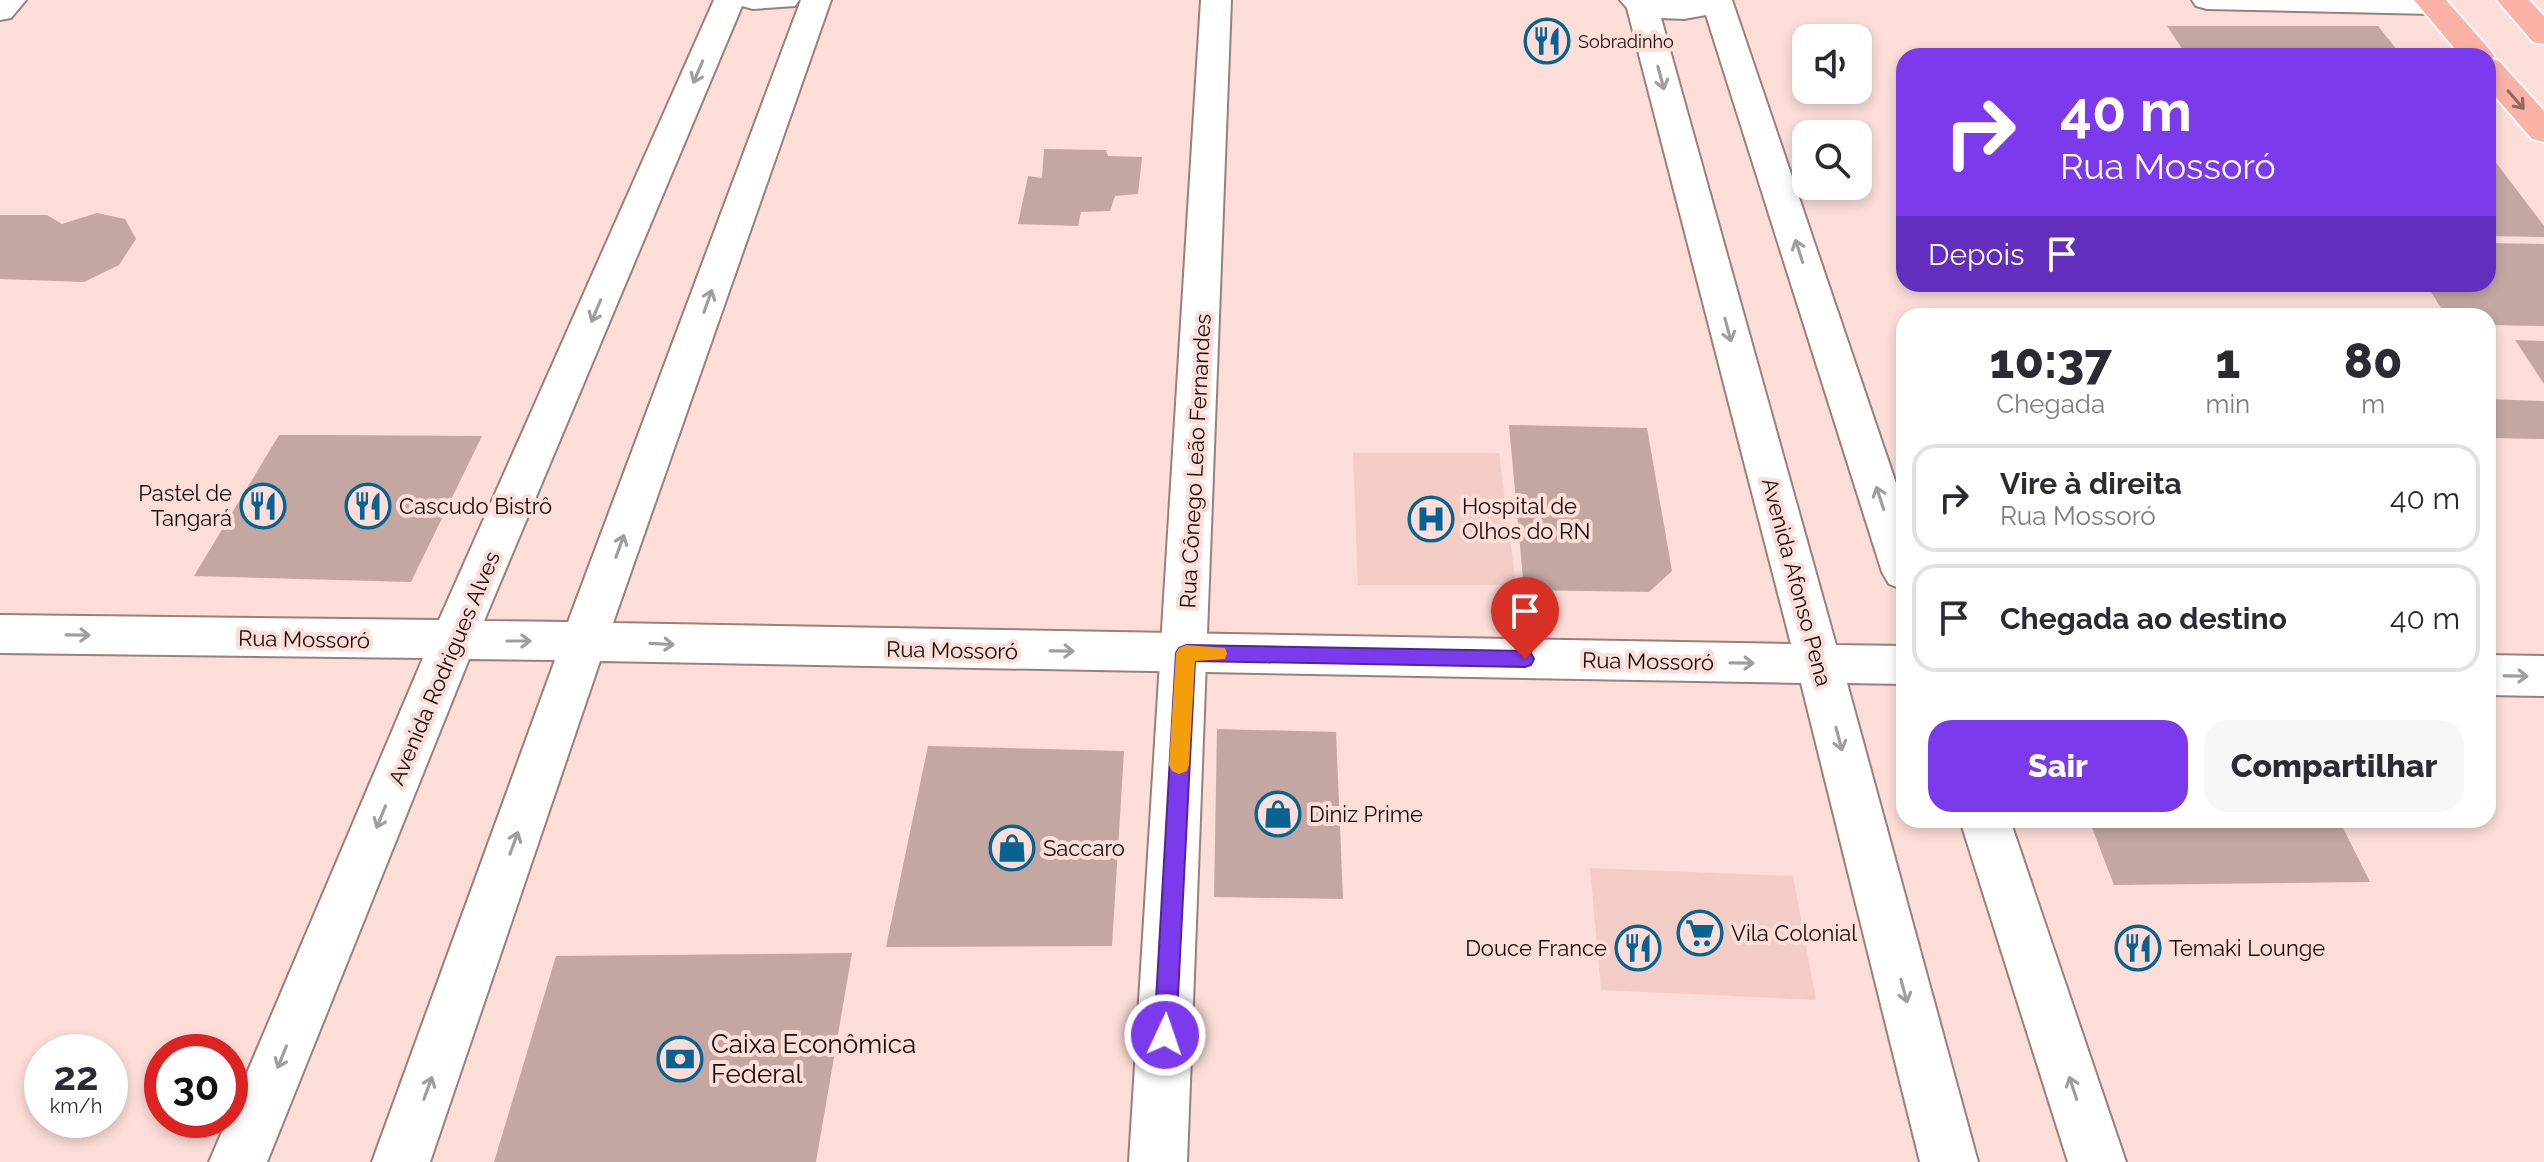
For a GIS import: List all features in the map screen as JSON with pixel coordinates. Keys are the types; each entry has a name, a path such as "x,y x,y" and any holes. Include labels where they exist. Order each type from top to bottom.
{"main road":[{"path":"0,11 11,0"},
{"name":"Avenida Rodrigues Alves","path":"238,1162 453,641 729,0"},
{"path":"753,0 784,0"},
{"path":"401,1162 584,641 816,0"},
{"name":"Rua Cônego Leão Fernandes","path":"1158,1162 1186,653 1216,0"},
{"path":"1638,2 1675,10 1692,9 1714,0 1896,548"},
{"path":"2207,0 2431,2 2471,48"},
{"path":"2512,0 2544,35"},
{"name":"Avenida Afonso Pena","path":"1638,2 1819,664 1949,1162"},
{"path":"2496,77 2544,132"},
{"name":"Rua Mossoró","path":"0,634 584,641 1896,665"},
{"path":"2496,675 2544,676"},
{"path":"1988,828 2097,1162"}],"shaded area":[{"name":"Hospital de Olhos do RN","path":"1353,453 1499,453 1516,585 1358,585"},
{"name":"Vila Colonial","path":"1590,868 1793,876 1816,1000 1601,990"}],"building":[{"path":"2167,26 2378,26 2396,48 2182,48"},
{"path":"1044,149 1106,150 1108,156 1142,157 1138,194 1115,196 1110,211 1081,212 1078,226 1018,224 1028,176 1042,178"},
{"path":"2496,163 2544,226 2544,237 2496,236"},
{"path":"97,213 125,219 136,239 119,265 84,282 0,279 0,215 47,215 62,224"},
{"path":"2496,243 2544,244 2544,326 2496,325 2496,308 2441,308 2431,292 2496,292"},
{"path":"2515,340 2544,341 2544,384"},
{"path":"2496,399 2544,401 2544,439 2496,438"},
{"path":"1509,425 1647,428 1672,571 1649,592 1524,590"},
{"name":"Cascudo Bistrô","path":"279,435 482,436 411,582 194,576"},
{"name":"Diniz Prime","path":"1217,729 1336,732 1343,899 1214,897"},
{"name":"Saccaro","path":"928,746 1124,751 1112,946 886,947"},
{"path":"2092,828 2343,828 2370,882 2114,885"},
{"name":"Caixa Econômica Federal","path":"852,953 816,1162 494,1162 556,956"}],"slow traffic":[{"path":"1179,765 1186,653 1218,654"}],"place":[{"name":"Sobradinho","path":"1547,41"},
{"name":"Pastel de Tangará","path":"263,506"},
{"name":"Cascudo Bistrô","path":"368,506"},
{"name":"Hospital de Olhos do RN","path":"1431,519"},
{"name":"Diniz Prime","path":"1278,814"},
{"name":"Saccaro","path":"1012,848"},
{"name":"Vila Colonial","path":"1700,933"},
{"name":"Douce France","path":"1638,948"},
{"name":"Temaki Lounge","path":"2138,948"},
{"name":"Caixa Econômica Federal","path":"680,1059"}],"route":[{"path":"1165,1035 1186,653 1525,659"}]}
